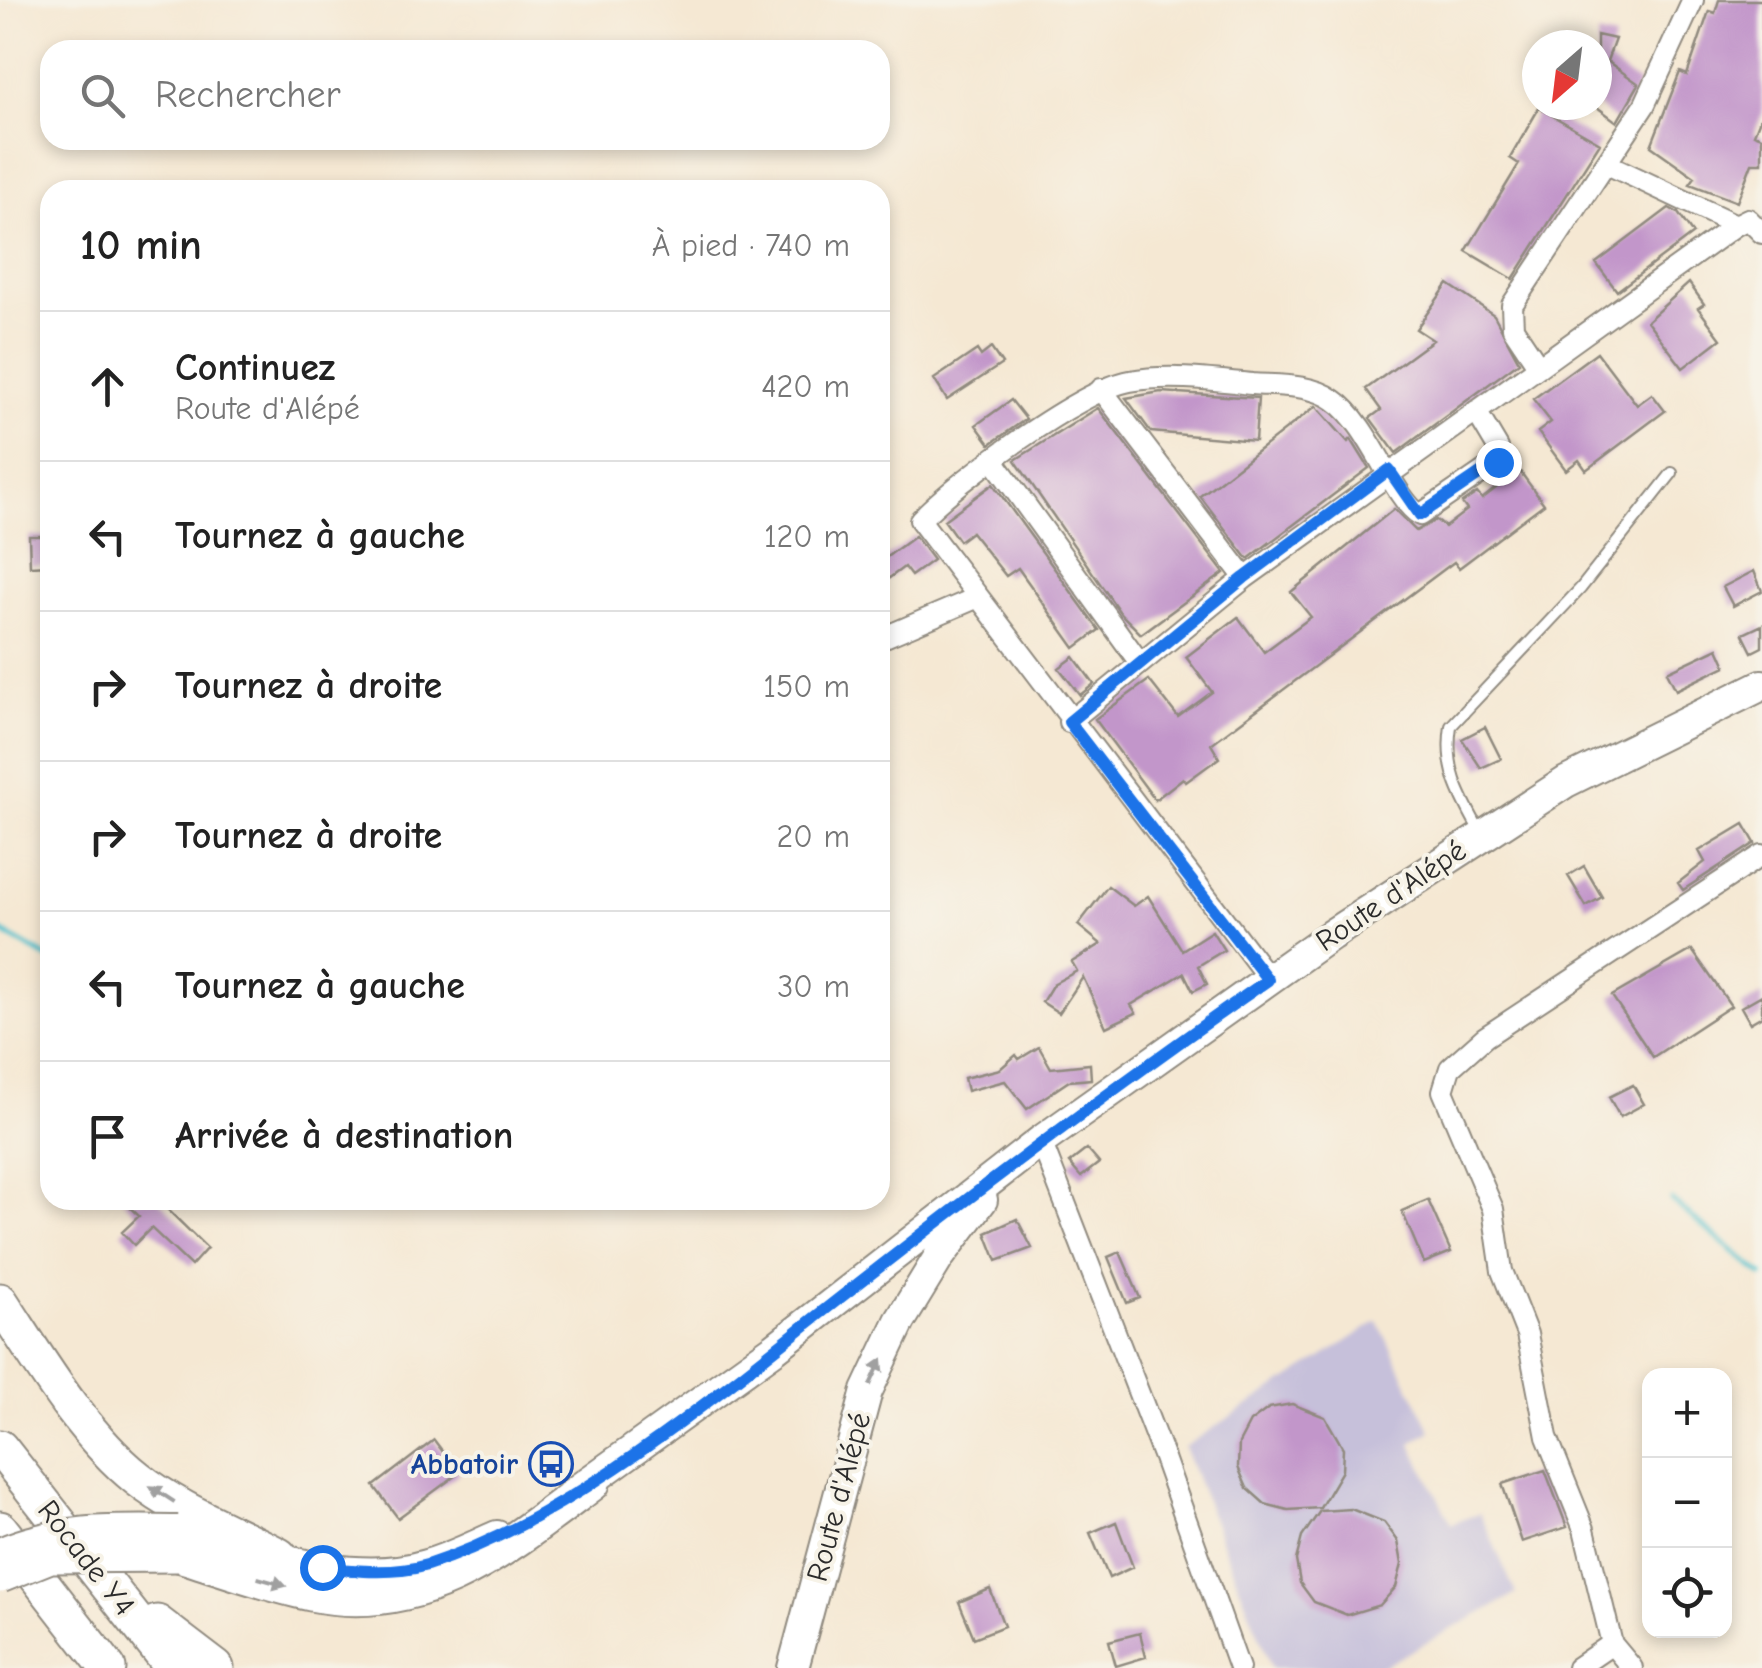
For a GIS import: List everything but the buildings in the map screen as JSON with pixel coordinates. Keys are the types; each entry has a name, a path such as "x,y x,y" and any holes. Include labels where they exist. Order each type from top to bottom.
{"highway":[{"path":"0,1301 90,1428 136,1477 279,1556"},
{"name":"Rocade Y4","path":"0,1448 173,1668"},
{"path":"0,1575 50,1555 178,1543 311,1594 364,1600 418,1592 464,1574 506,1548 592,1483"},
{"name":"Rocade Y4","path":"0,1528 108,1668"},
{"path":"97,1571 196,1657 216,1668"},
{"path":"66,1618 89,1668"}],"main road":[{"name":"Route d'Alépé","path":"0,1553 36,1538 99,1530 370,1572 424,1566 502,1533 592,1483 1040,1141 1268,980 1566,782 1762,684"},
{"name":"Route d'Alépé","path":"794,1668 876,1373 939,1257 982,1200 1040,1141"}],"street":[{"path":"1539,368 1512,328 1512,304 1608,164 1669,59 1693,0"},
{"path":"1608,164 1736,226"},
{"path":"1069,722 1244,578 1389,470 1736,226 1748,219 1761,227"},
{"path":"1268,980 1069,722 920,520 993,460 1102,388 1133,380 1307,388 1330,396 1350,411 1414,513 1427,514 1498,462 1498,448 1476,411"},
{"path":"1102,388 1244,578"},
{"path":"993,460 1140,664"},
{"path":"890,635 976,598"},
{"path":"1632,1668 1612,1644 1584,1529 1547,1437 1527,1334 1502,1271 1493,1210 1443,1092 1444,1079 1485,1037 1762,855"},
{"path":"1040,1141 1164,1458 1240,1668"},
{"path":"1577,1668 1612,1644"}],"lane":[{"path":"1482,836 1454,784 1446,756 1451,726 1581,588 1672,474"}],"shaded area":[{"path":"1378,1321 1431,1431 1411,1443 1451,1524 1480,1513 1516,1594 1380,1668 1272,1668 1184,1447"}],"waterway":[{"path":"0,931 40,953"},
{"path":"1671,1200 1762,1275"}],"place":[{"name":"Abbatoir","path":"551,1464"}],"route":[{"path":"322,1567 370,1572 424,1566 502,1533 592,1483 774,1348 1040,1141 1268,980 1069,722 1244,578 1358,497 1389,470 1414,513 1420,515 1427,514 1498,462"}]}
